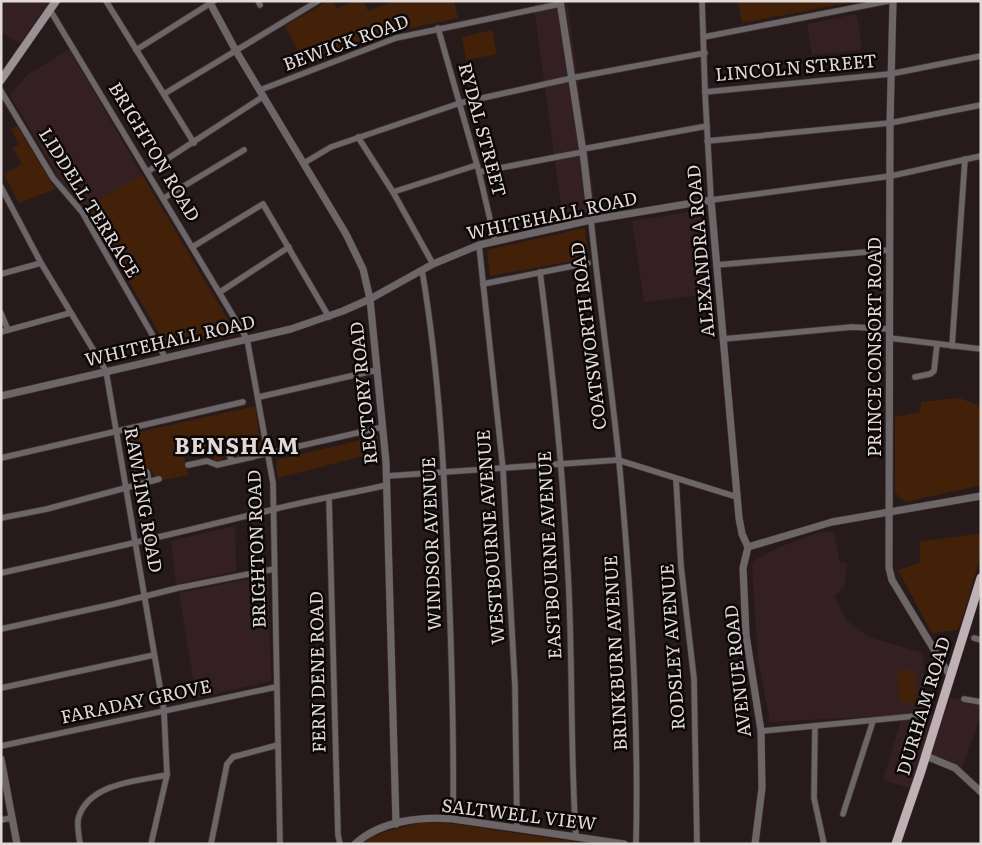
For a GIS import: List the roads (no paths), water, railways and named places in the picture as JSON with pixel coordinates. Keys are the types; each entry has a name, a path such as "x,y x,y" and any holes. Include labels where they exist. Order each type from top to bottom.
{"main road":[{"path":"1,80 56,1"},
{"name":"DURHAM ROAD","path":"896,844 926,756 980,581"}],"street":[{"path":"106,1 194,143"},
{"path":"164,94 318,1"},
{"name":"ALEXANDRA ROAD","path":"702,1 711,200 737,497"},
{"path":"704,37 888,1"},
{"name":"PRINCE CONSORT ROAD","path":"893,1 890,74 889,568 892,580 950,676"},
{"path":"136,50 211,2"},
{"name":"RECTORY ROAD","path":"211,2 236,51 358,256 370,299 387,476 396,824"},
{"name":"BEWICK ROAD","path":"147,172 194,143 199,137 262,93 396,38 560,2"},
{"name":"COATSWORTH ROAD","path":"560,2 583,151 618,460"},
{"name":"BRIGHTON ROAD","path":"50,10 147,172 194,246 248,339 269,454 273,509 280,844"},
{"name":"RYDAL STREET","path":"438,28 479,172 495,241"},
{"path":"304,163 331,147 460,102 705,53"},
{"name":"LINCOLN STREET","path":"705,92 890,74 981,56"},
{"name":"LIDDELL TERRACE","path":"1,92 53,178 82,212 165,356"},
{"path":"707,141 890,123 981,105"},
{"path":"479,172 707,126"},
{"path":"358,137 393,192 433,264"},
{"path":"164,198 244,150"},
{"name":"WHITEHALL ROAD","path":"1,396 165,356 248,339 329,317 370,299 433,264 478,245 591,220 711,200 891,176 981,156"},
{"path":"952,346 965,159"},
{"path":"393,192 477,165"},
{"name":"RAWLING ROAD","path":"1,187 41,263 70,313 88,338 106,371 164,712 168,775 150,844"},
{"path":"194,246 263,204 329,317"},
{"name":"WESTBOURNE AVENUE","path":"478,245 503,468 515,686 517,828"},
{"path":"220,292 289,247"},
{"path":"716,265 890,250"},
{"path":"1,274 41,263"},
{"path":"483,284 588,263"},
{"name":"WINDSOR AVENUE","path":"422,270 428,303 445,472 452,688 453,819"},
{"name":"EASTBOURNE AVENUE","path":"540,272 561,464 568,574 576,837"},
{"path":"1,313 4,331 70,313"},
{"path":"723,338 852,327 889,329"},
{"path":"889,338 981,349"},
{"path":"915,377 930,374 934,371 937,344"},
{"path":"259,397 377,370"},
{"path":"1,458 242,402"},
{"path":"188,465 207,461 217,465 233,462 383,428"},
{"path":"226,451 233,462"},
{"path":"387,476 618,460 737,497"},
{"name":"BRINKBURN AVENUE","path":"618,460 628,573 634,680 636,844"},
{"path":"147,472 149,481"},
{"path":"1,518 160,479"},
{"name":"RODSLEY AVENUE","path":"676,479 681,566 694,679 697,844"},
{"path":"1,573 216,525 273,509 329,499 387,485"},
{"path":"748,547 832,522 981,496"},
{"name":"AVENUE ROAD","path":"737,497 742,534 748,547 743,568 746,635 761,731 762,788 755,844"},
{"name":"FERN DENE ROAD","path":"329,499 338,836 340,844"},
{"path":"1,629 228,577 274,569"},
{"path":"974,638 981,640"},
{"path":"1,688 154,655"},
{"name":"FARADAY GROVE","path":"1,746 276,687"},
{"path":"964,699 981,702"},
{"path":"761,731 926,715"},
{"path":"843,814 873,721"},
{"path":"815,726 814,798 824,844"},
{"path":"211,844 227,764 234,758 278,745"},
{"path":"926,756 955,768 981,792"},
{"path":"1,759 17,844"},
{"path":"80,844 78,818 90,797 113,787 168,775"},
{"path":"1,820 11,818"},
{"name":"SALTWELL VIEW","path":"354,844 372,832 396,824 424,819 453,819 624,844"}],"district":[{"name":"BENSHAM","path":"237,446"}]}
